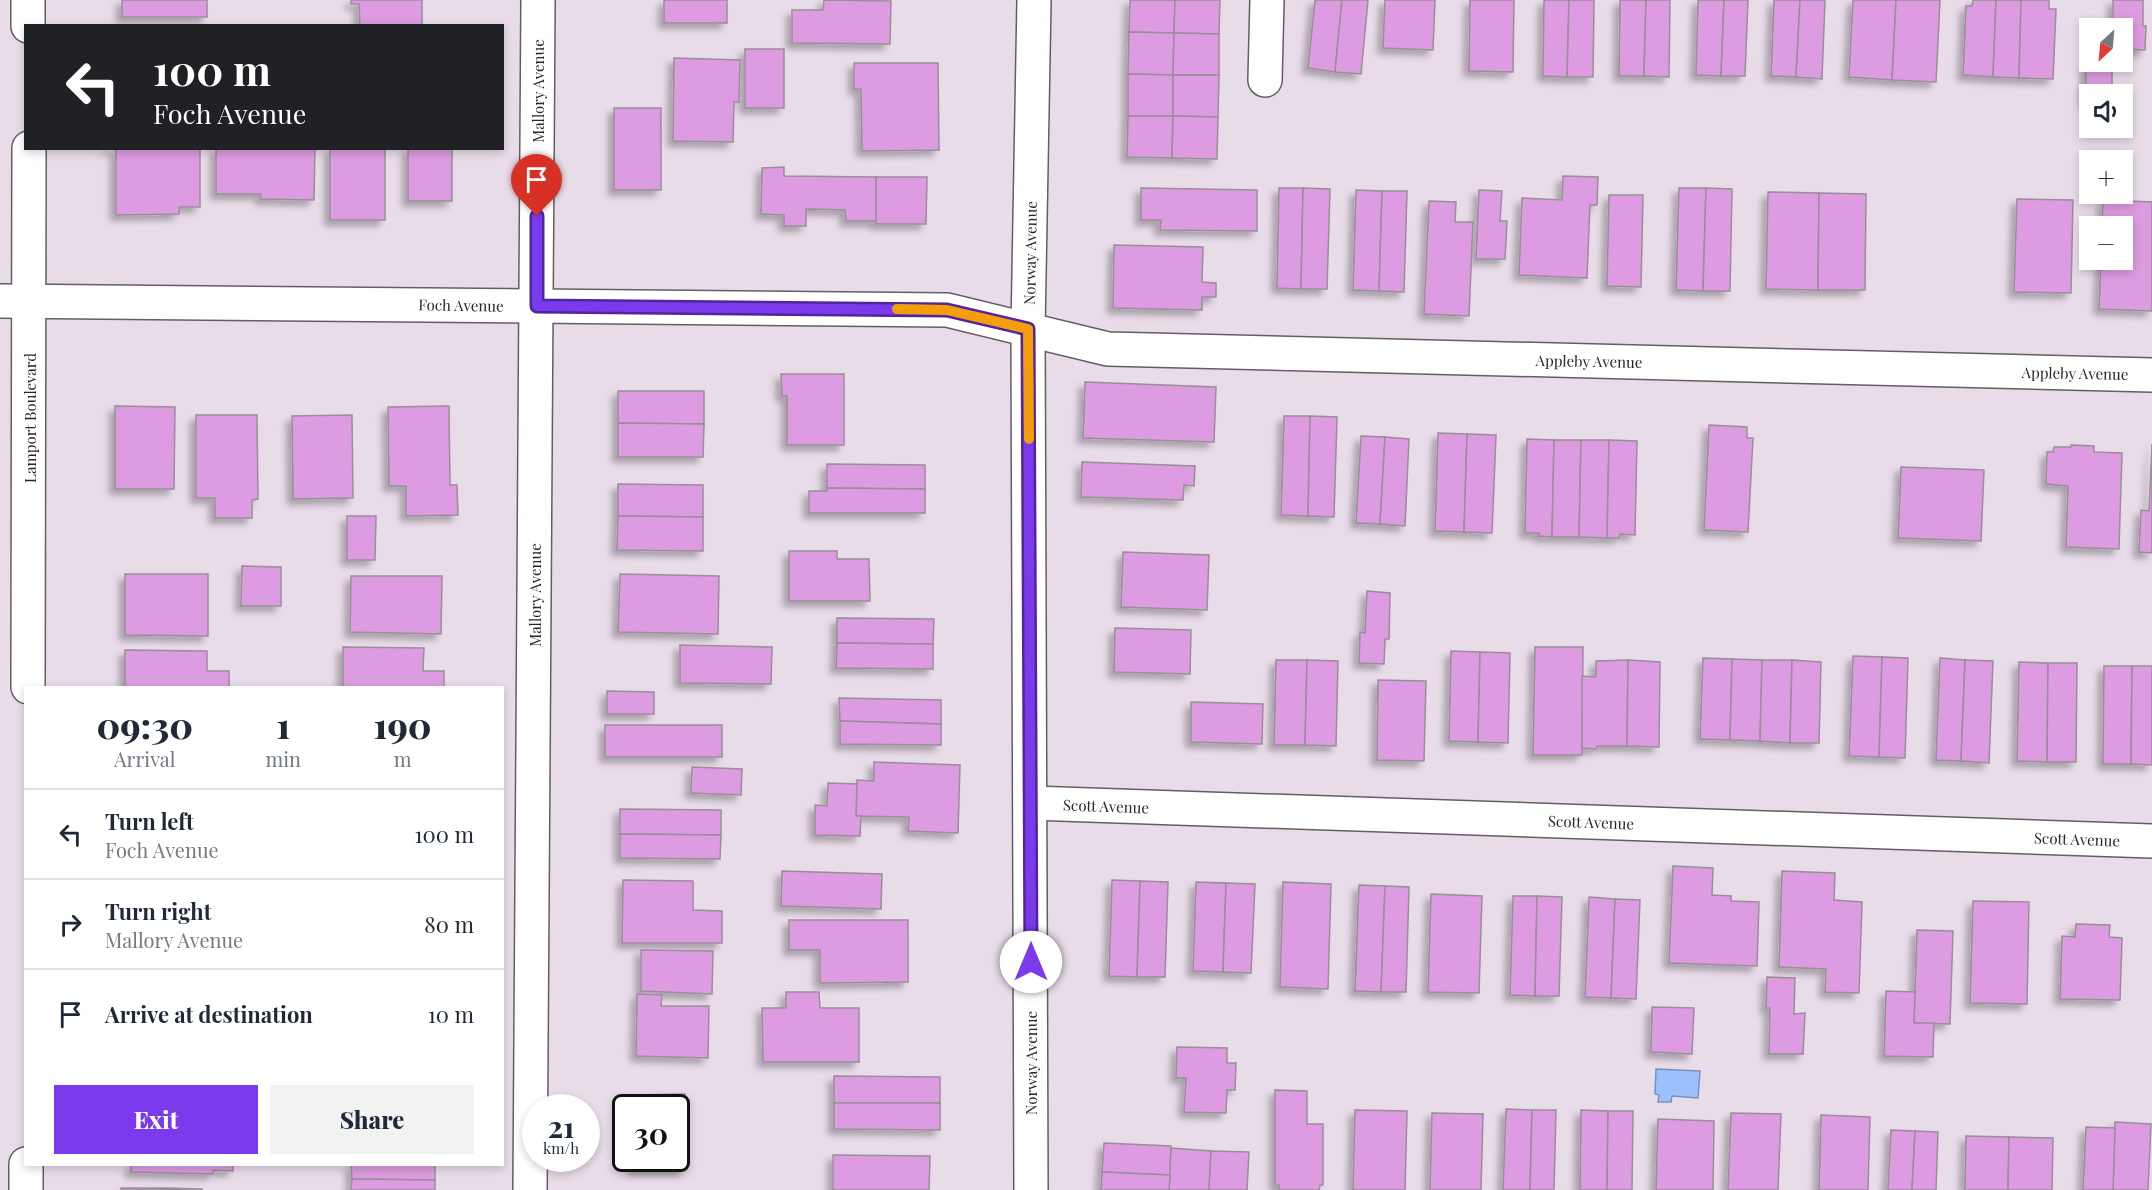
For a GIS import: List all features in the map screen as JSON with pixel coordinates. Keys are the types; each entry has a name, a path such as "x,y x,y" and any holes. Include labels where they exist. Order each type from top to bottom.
{"street":[{"path":"28,0 28,24"},
{"name":"Mallory Avenue","path":"530,1190 538,0"},
{"name":"Norway Avenue","path":"1031,1190 1028,329 1034,0"},
{"path":"1265,80 1267,0"},
{"name":"Lamport Boulevard","path":"28,686 15,301 29,150"},
{"name":"Foch Avenue","path":"15,301 947,310 1028,329"},
{"name":"Appleby Avenue","path":"1028,329 1108,349 2152,375"},
{"name":"Scott Avenue","path":"1030,803 2152,841"},
{"path":"26,1166 26,1190"}],"water":[{"path":"1656,1069 1700,1071 1698,1098 1672,1096 1671,1102 1658,1102 1659,1095 1655,1094"}],"building":[{"path":"122,0 207,0 207,17 122,17"},
{"path":"351,0 422,0 422,24 360,24 359,4 351,4"},
{"path":"664,0 727,0 727,23 664,23"},
{"path":"824,0 891,1 890,44 792,43 792,10 823,10"},
{"path":"1130,0 1175,0 1174,33 1129,32"},
{"path":"1175,0 1220,0 1219,34 1174,33"},
{"path":"1315,0 1342,0 1335,72 1308,68"},
{"path":"1342,0 1368,0 1361,74 1335,72"},
{"path":"1385,0 1435,0 1433,50 1383,48"},
{"path":"1470,0 1514,0 1513,72 1469,71"},
{"path":"1544,0 1569,0 1567,77 1543,76"},
{"path":"1569,0 1594,0 1593,77 1567,77"},
{"path":"1620,0 1646,0 1644,76 1619,76"},
{"path":"1646,0 1670,0 1669,77 1644,76"},
{"path":"1698,0 1724,0 1721,76 1696,75"},
{"path":"1724,0 1748,0 1745,76 1721,76"},
{"path":"1774,0 1800,0 1796,77 1771,76"},
{"path":"1800,0 1825,0 1822,79 1796,77"},
{"path":"1853,0 1896,0 1892,80 1849,77"},
{"path":"1896,0 1940,0 1936,82 1892,80"},
{"path":"1973,0 1996,0 1993,77 1963,75 1966,6 1972,6"},
{"path":"1996,0 2021,0 2019,78 1993,77"},
{"path":"2021,0 2049,0 2049,9 2056,9 2053,79 2019,78"},
{"path":"2113,0 2143,0 2143,26 2146,26 2145,50 2133,49 2133,18 2113,18"},
{"path":"1129,32 1174,33 1173,75 1128,74"},
{"path":"1174,33 1219,34 1219,75 1173,75"},
{"path":"745,49 784,49 784,108 745,108"},
{"path":"674,58 740,60 739,102 734,102 733,142 673,141"},
{"path":"854,63 938,63 939,150 862,151 861,89 854,89"},
{"path":"2086,72 2112,72 2112,84 2086,84"},
{"path":"1128,74 1173,75 1173,116 1128,116"},
{"path":"1173,75 1219,75 1218,117 1173,116"},
{"path":"614,108 661,108 661,190 614,190"},
{"path":"1128,116 1173,116 1172,158 1127,157"},
{"path":"1173,116 1218,117 1217,159 1172,158"},
{"path":"116,150 200,150 200,207 179,207 179,214 116,215"},
{"path":"216,150 315,150 314,200 261,199 261,194 216,194"},
{"path":"330,150 385,150 385,220 330,220"},
{"path":"408,150 452,150 452,201 408,201"},
{"path":"784,167 784,176 876,177 876,221 846,221 845,210 806,209 806,226 784,226 784,215 761,214 762,168"},
{"path":"1563,176 1598,177 1597,205 1590,205 1587,278 1519,275 1522,198 1562,200"},
{"path":"876,177 927,177 926,224 876,224"},
{"path":"1141,188 1257,190 1257,231 1160,230 1161,220 1141,220"},
{"path":"1279,188 1303,188 1301,289 1277,288"},
{"path":"1303,188 1330,189 1327,289 1301,289"},
{"path":"1679,188 1706,188 1703,291 1676,290"},
{"path":"1706,188 1732,189 1730,291 1703,291"},
{"path":"1356,190 1382,191 1379,291 1353,290"},
{"path":"1479,190 1502,191 1500,221 1507,221 1505,259 1476,259"},
{"path":"1382,191 1407,191 1404,292 1379,291"},
{"path":"1768,192 1819,193 1818,290 1766,289"},
{"path":"1819,193 1866,194 1865,290 1818,290"},
{"path":"1609,195 1643,195 1641,287 1607,286"},
{"path":"2017,199 2073,200 2071,293 2014,292"},
{"path":"1429,201 1456,202 1455,222 1473,222 1469,316 1424,314"},
{"path":"2152,202 2152,311 2099,309 2101,270 2133,270 2133,216 2102,216 2103,204"},
{"path":"1114,245 1203,247 1202,282 1216,283 1216,297 1202,297 1202,310 1113,308"},
{"path":"781,374 844,374 844,445 787,445 787,396 782,396"},
{"path":"1085,382 1216,387 1214,442 1083,438"},
{"path":"618,391 704,391 704,424 618,423"},
{"path":"115,406 175,407 174,489 115,489"},
{"path":"449,406 450,485 457,485 458,515 406,516 406,486 389,486 388,407"},
{"path":"196,415 257,415 258,499 252,500 252,518 215,518 215,498 196,498"},
{"path":"352,415 353,498 293,499 292,416"},
{"path":"1284,416 1310,416 1308,516 1281,515"},
{"path":"1310,416 1337,417 1334,517 1308,516"},
{"path":"618,423 704,424 703,457 618,457"},
{"path":"1709,425 1747,427 1747,438 1753,438 1748,532 1704,530"},
{"path":"1438,433 1467,434 1464,532 1435,531"},
{"path":"1467,434 1496,435 1492,533 1464,532"},
{"path":"1361,436 1385,437 1380,524 1356,523"},
{"path":"1385,437 1409,439 1405,526 1380,524"},
{"path":"1527,439 1554,440 1552,537 1539,536 1539,533 1525,533"},
{"path":"1554,440 1581,440 1579,537 1552,537"},
{"path":"1581,440 1609,440 1607,538 1579,537"},
{"path":"1609,440 1637,441 1635,535 1620,534 1619,538 1607,538"},
{"path":"2152,444 2152,553 2139,552 2141,510 2149,511"},
{"path":"2071,445 2094,446 2094,452 2122,453 2119,549 2066,547 2068,486 2046,484 2047,452 2053,452 2054,447 2071,447"},
{"path":"1082,462 1195,466 1194,486 1184,485 1183,500 1081,497"},
{"path":"827,464 925,465 925,489 827,488"},
{"path":"1901,467 1984,470 1981,541 1898,538"},
{"path":"618,484 703,485 703,517 618,516"},
{"path":"827,488 925,489 925,513 809,513 809,491 827,491"},
{"path":"347,516 376,516 375,560 347,560"},
{"path":"618,516 703,517 703,551 617,550"},
{"path":"789,551 837,551 837,559 869,559 870,601 789,601"},
{"path":"1123,552 1209,555 1207,610 1121,607"},
{"path":"242,566 281,567 281,606 241,606"},
{"path":"125,574 208,574 208,636 125,635"},
{"path":"620,574 719,576 718,634 618,632"},
{"path":"351,576 442,576 441,634 350,632"},
{"path":"1367,591 1390,593 1389,639 1385,639 1384,664 1359,663 1360,632 1365,633"},
{"path":"837,618 934,619 933,644 837,643"},
{"path":"1115,628 1191,630 1190,674 1114,672"},
{"path":"837,643 933,644 933,669 836,668"},
{"path":"680,645 772,647 771,684 680,683"},
{"path":"343,647 424,648 423,671 444,671 444,686 343,686"},
{"path":"1535,647 1583,647 1582,755 1533,755"},
{"path":"125,650 207,651 207,671 229,671 229,686 125,686"},
{"path":"1451,651 1480,652 1478,742 1449,741"},
{"path":"1480,652 1510,653 1508,743 1478,742"},
{"path":"1853,656 1882,657 1879,757 1849,756"},
{"path":"1882,657 1908,658 1905,758 1879,757"},
{"path":"1703,658 1732,659 1730,740 1700,739"},
{"path":"1940,658 1965,660 1961,761 1936,760"},
{"path":"1732,659 1762,660 1760,741 1730,740"},
{"path":"1276,660 1307,660 1305,745 1274,745"},
{"path":"1307,660 1338,661 1336,746 1305,745"},
{"path":"1628,660 1627,746 1582,748 1582,676 1596,677 1596,661"},
{"path":"1628,660 1660,662 1659,747 1627,746"},
{"path":"1762,660 1792,660 1790,743 1760,741"},
{"path":"1792,660 1821,662 1819,743 1790,743"},
{"path":"1965,660 1993,661 1989,763 1961,761"},
{"path":"2019,662 2048,663 2047,762 2017,761"},
{"path":"2048,663 2077,663 2076,762 2047,762"},
{"path":"2104,666 2132,666 2131,764 2103,764"},
{"path":"2132,666 2152,666 2152,765 2131,764"},
{"path":"1378,680 1426,681 1424,761 1377,760"},
{"path":"607,691 654,692 654,714 607,714"},
{"path":"839,698 941,700 941,724 840,721"},
{"path":"1191,702 1263,704 1262,744 1191,742"},
{"path":"840,721 941,724 941,745 840,744"},
{"path":"605,725 722,725 722,757 605,757"},
{"path":"874,762 960,765 958,833 908,831 909,817 856,816 857,780 874,781"},
{"path":"692,767 742,769 741,795 691,793"},
{"path":"828,783 857,784 856,816 861,816 860,836 815,835 815,805 827,806"},
{"path":"620,809 721,810 721,835 620,834"},
{"path":"620,834 721,835 720,859 620,858"},
{"path":"1673,866 1713,868 1712,895 1731,896 1731,901 1759,902 1757,966 1669,963"},
{"path":"782,871 882,874 881,909 781,906"},
{"path":"1782,871 1835,873 1834,900 1862,902 1859,993 1825,992 1826,969 1779,967"},
{"path":"623,880 693,881 693,910 722,911 722,943 622,943"},
{"path":"1112,880 1140,881 1137,977 1109,976"},
{"path":"1140,881 1168,882 1165,977 1137,977"},
{"path":"1196,882 1226,883 1223,972 1193,971"},
{"path":"1283,882 1331,884 1328,989 1280,987"},
{"path":"1226,883 1255,884 1251,973 1223,972"},
{"path":"1359,885 1385,886 1381,992 1355,991"},
{"path":"1385,886 1409,887 1406,992 1381,992"},
{"path":"1431,894 1482,896 1479,993 1428,992"},
{"path":"1513,896 1537,896 1535,996 1510,995"},
{"path":"1537,896 1562,897 1559,996 1535,996"},
{"path":"1589,897 1615,899 1611,998 1585,997"},
{"path":"1615,899 1640,900 1636,999 1611,998"},
{"path":"1973,901 2029,902 2027,1004 1970,1003"},
{"path":"789,920 908,920 908,982 820,983 820,950 789,950"},
{"path":"2076,924 2110,925 2109,937 2122,938 2120,1000 2060,999 2062,936 2075,937"},
{"path":"1917,930 1953,931 1950,1024 1914,1023"},
{"path":"641,950 713,951 712,994 641,991"},
{"path":"1767,977 1795,978 1794,1014 1805,1013 1803,1054 1769,1054 1770,1008 1766,1008"},
{"path":"1886,991 1915,992 1914,1023 1934,1023 1933,1057 1884,1056"},
{"path":"786,992 819,992 820,1008 859,1008 859,1062 763,1062 762,1008 786,1008"},
{"path":"637,994 662,995 661,1006 709,1006 708,1058 636,1056"},
{"path":"1652,1007 1694,1008 1692,1054 1651,1052"},
{"path":"1177,1047 1227,1048 1227,1063 1236,1063 1235,1090 1227,1090 1226,1113 1184,1112 1186,1078 1176,1078"},
{"path":"834,1076 940,1077 940,1103 834,1103"},
{"path":"1275,1090 1307,1091 1307,1124 1323,1124 1323,1185 1320,1185 1319,1190 1279,1190 1279,1185 1275,1184"},
{"path":"834,1103 940,1103 940,1130 834,1129"},
{"path":"1506,1109 1532,1110 1530,1190 1503,1190"},
{"path":"1355,1110 1407,1111 1405,1190 1353,1190"},
{"path":"1532,1110 1556,1110 1554,1190 1530,1190"},
{"path":"1581,1110 1608,1111 1607,1190 1580,1190"},
{"path":"1608,1111 1633,1111 1632,1190 1607,1190"},
{"path":"1432,1113 1483,1114 1481,1190 1430,1190"},
{"path":"1731,1113 1781,1114 1778,1190 1728,1190"},
{"path":"1821,1115 1870,1117 1868,1190 1819,1190"},
{"path":"1658,1119 1714,1121 1713,1190 1656,1190"},
{"path":"2115,1122 2151,1124 2148,1190 2113,1190"},
{"path":"2086,1127 2115,1128 2113,1190 2083,1190"},
{"path":"1891,1130 1915,1131 1912,1190 1888,1190"},
{"path":"1915,1131 1938,1132 1936,1190 1912,1190"},
{"path":"1966,1136 2009,1137 2008,1190 1965,1190"},
{"path":"2009,1137 2053,1138 2052,1190 2008,1190"},
{"path":"1104,1143 1171,1146 1170,1175 1102,1172"},
{"path":"1171,1148 1211,1151 1209,1190 1169,1190"},
{"path":"1211,1151 1249,1152 1247,1190 1209,1190"},
{"path":"833,1155 930,1156 929,1190 833,1190"},
{"path":"131,1166 233,1166 233,1171 213,1170 213,1174 131,1172"},
{"path":"351,1166 435,1166 435,1180 352,1179"},
{"path":"1102,1172 1170,1175 1169,1190 1101,1190"},
{"path":"352,1179 435,1180 435,1190 351,1190"},
{"path":"121,1188 167,1188 203,1189 121,1190"}],"slow traffic":[{"path":"897,309 947,310 1028,329 1029,439"}],"route":[{"path":"537,216 537,306 947,310 1028,329 1031,962"}]}
